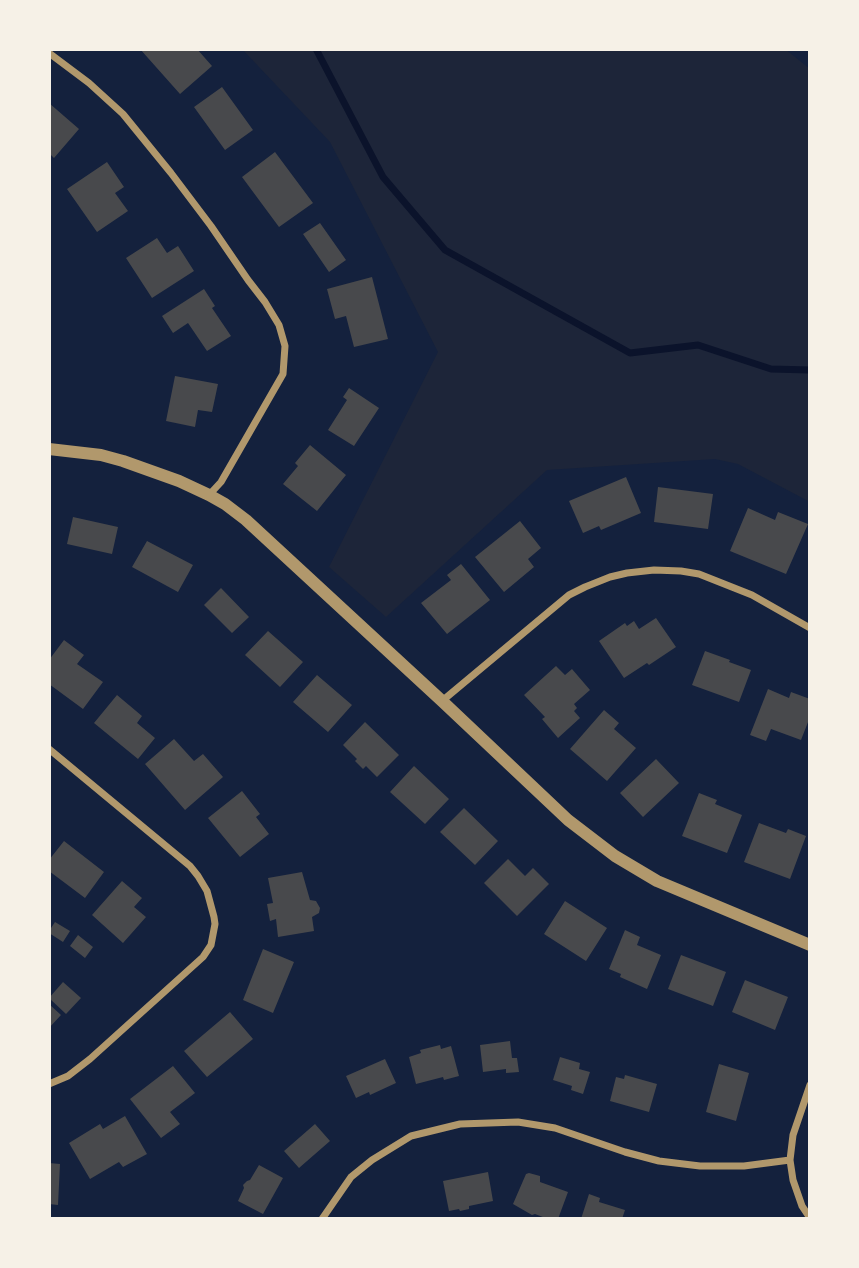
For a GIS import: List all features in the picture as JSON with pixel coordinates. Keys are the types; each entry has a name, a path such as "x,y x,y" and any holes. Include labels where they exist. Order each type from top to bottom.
{"street":[{"path":"49,53 89,83 122,114 211,226 279,326 285,346 283,374 221,482 209,495"},
{"path":"49,449 100,455 123,461 152,470 209,495 246,520 568,820 615,856 657,881 810,945"},
{"path":"442,701 569,595 610,577 627,573 672,570 707,577 751,595 810,628"},
{"path":"49,749 190,866 207,891 215,924 211,945 197,962 90,1059 68,1076 49,1084"},
{"path":"810,1085 793,1135 790,1160 793,1180 802,1206 810,1218"},
{"path":"322,1219 351,1177 372,1160 411,1136 460,1124 519,1122 555,1128 659,1161 700,1166 744,1167 790,1160"}],"shaded area":[{"path":"242,49 785,49 810,69 810,502 738,464 715,459 547,470 386,617 329,567 438,352 330,142"}],"building":[{"path":"140,49 197,49 212,66 180,94"},
{"path":"222,87 253,130 225,150 194,107"},
{"path":"49,103 79,129 54,158 49,153"},
{"path":"275,152 313,203 279,227 242,177"},
{"path":"107,162 124,187 115,193 128,211 97,232 67,189"},
{"path":"320,223 346,260 329,272 303,234"},
{"path":"157,238 167,253 178,246 194,271 152,298 126,258"},
{"path":"372,277 388,339 354,347 346,316 335,319 327,289"},
{"path":"204,289 215,306 212,308 231,336 207,351 188,323 173,333 162,316"},
{"path":"175,376 218,384 212,412 198,410 195,427 166,421"},
{"path":"349,388 379,408 354,446 328,430 347,400 343,397"},
{"path":"310,445 346,475 317,511 283,484"},
{"path":"626,477 641,513 601,530 599,526 583,533 569,501"},
{"path":"658,487 713,494 708,529 654,522"},
{"path":"748,508 775,520 778,512 808,524 786,574 730,551"},
{"path":"73,517 118,527 112,554 67,544"},
{"path":"520,521 541,548 528,559 534,567 504,592 475,557"},
{"path":"147,541 193,565 178,592 132,567"},
{"path":"461,564 490,600 447,634 421,603 451,580 447,575"},
{"path":"221,588 249,617 232,633 204,605"},
{"path":"656,618 676,647 624,678 599,641 625,623 627,626 634,621 639,629"},
{"path":"268,631 303,662 280,687 245,655"},
{"path":"64,640 84,655 77,664 103,682 83,709 49,684 49,660"},
{"path":"705,651 751,670 739,702 692,685"},
{"path":"556,666 565,675 572,669 590,690 574,704 577,708 574,711 580,718 558,738 542,719 545,717 524,695"},
{"path":"317,675 352,705 328,732 293,702"},
{"path":"768,689 789,698 791,692 810,699 810,717 801,740 771,729 766,741 750,735"},
{"path":"117,695 142,716 137,723 155,738 138,759 94,723"},
{"path":"604,710 619,723 614,729 636,748 607,781 570,749"},
{"path":"365,722 399,755 377,777 366,766 363,769 343,745"},
{"path":"174,739 194,761 203,754 223,777 185,810 145,764"},
{"path":"656,759 679,783 643,817 620,793"},
{"path":"414,766 449,799 425,824 390,792"},
{"path":"242,791 260,814 256,817 269,834 240,857 208,818"},
{"path":"699,793 717,800 715,804 742,815 727,853 682,836"},
{"path":"464,808 498,841 475,865 440,832"},
{"path":"759,823 786,833 788,829 806,836 790,879 744,862"},
{"path":"64,841 104,872 85,898 49,871 49,860"},
{"path":"508,859 525,876 533,868 549,884 517,916 484,883"},
{"path":"302,872 310,900 316,901 320,908 319,913 312,917 314,931 278,937 276,919 270,921 267,904 273,903 268,878"},
{"path":"122,881 142,898 134,907 146,917 123,943 92,915"},
{"path":"565,901 607,928 586,961 544,934"},
{"path":"55,922 70,931 63,942 49,933"},
{"path":"625,930 640,937 637,945 661,955 647,989 609,969"},
{"path":"78,935 93,947 85,958 70,946"},
{"path":"263,949 294,962 273,1013 243,1000"},
{"path":"681,955 726,972 713,1006 668,989"},
{"path":"745,980 788,997 775,1030 732,1012"},
{"path":"63,982 81,998 66,1014 49,998"},
{"path":"49,1004 61,1015 49,1028"},
{"path":"230,1012 253,1039 207,1077 184,1051"},
{"path":"510,1041 512,1058 517,1058 519,1072 506,1073 506,1069 483,1072 480,1045"},
{"path":"440,1045 441,1049 451,1046 459,1076 416,1084 409,1057 421,1053 420,1050"},
{"path":"560,1057 580,1063 579,1069 590,1072 583,1094 571,1090 572,1086 553,1080"},
{"path":"385,1059 396,1083 370,1095 369,1092 356,1098 346,1076"},
{"path":"719,1064 749,1073 736,1121 706,1112"},
{"path":"173,1066 195,1093 170,1112 180,1124 161,1138 130,1099"},
{"path":"625,1075 657,1084 649,1112 610,1101 616,1077 624,1079"},
{"path":"125,1116 147,1154 123,1167 119,1162 90,1179 69,1143 100,1124 103,1129"},
{"path":"315,1124 330,1141 299,1168 284,1151"},
{"path":"49,1163 60,1164 58,1205 49,1204"},
{"path":"259,1165 283,1178 263,1214 238,1201 243,1185 250,1180"},
{"path":"488,1172 493,1201 469,1206 469,1209 449,1211 443,1181"},
{"path":"526,1174 540,1176 540,1182 568,1192 558,1219 532,1215 513,1204"},
{"path":"589,1194 600,1198 599,1202 625,1210 622,1219 581,1219"}],"waterway":[{"path":"316,49 383,177 445,250 630,353 698,345 771,369 810,370"}]}
